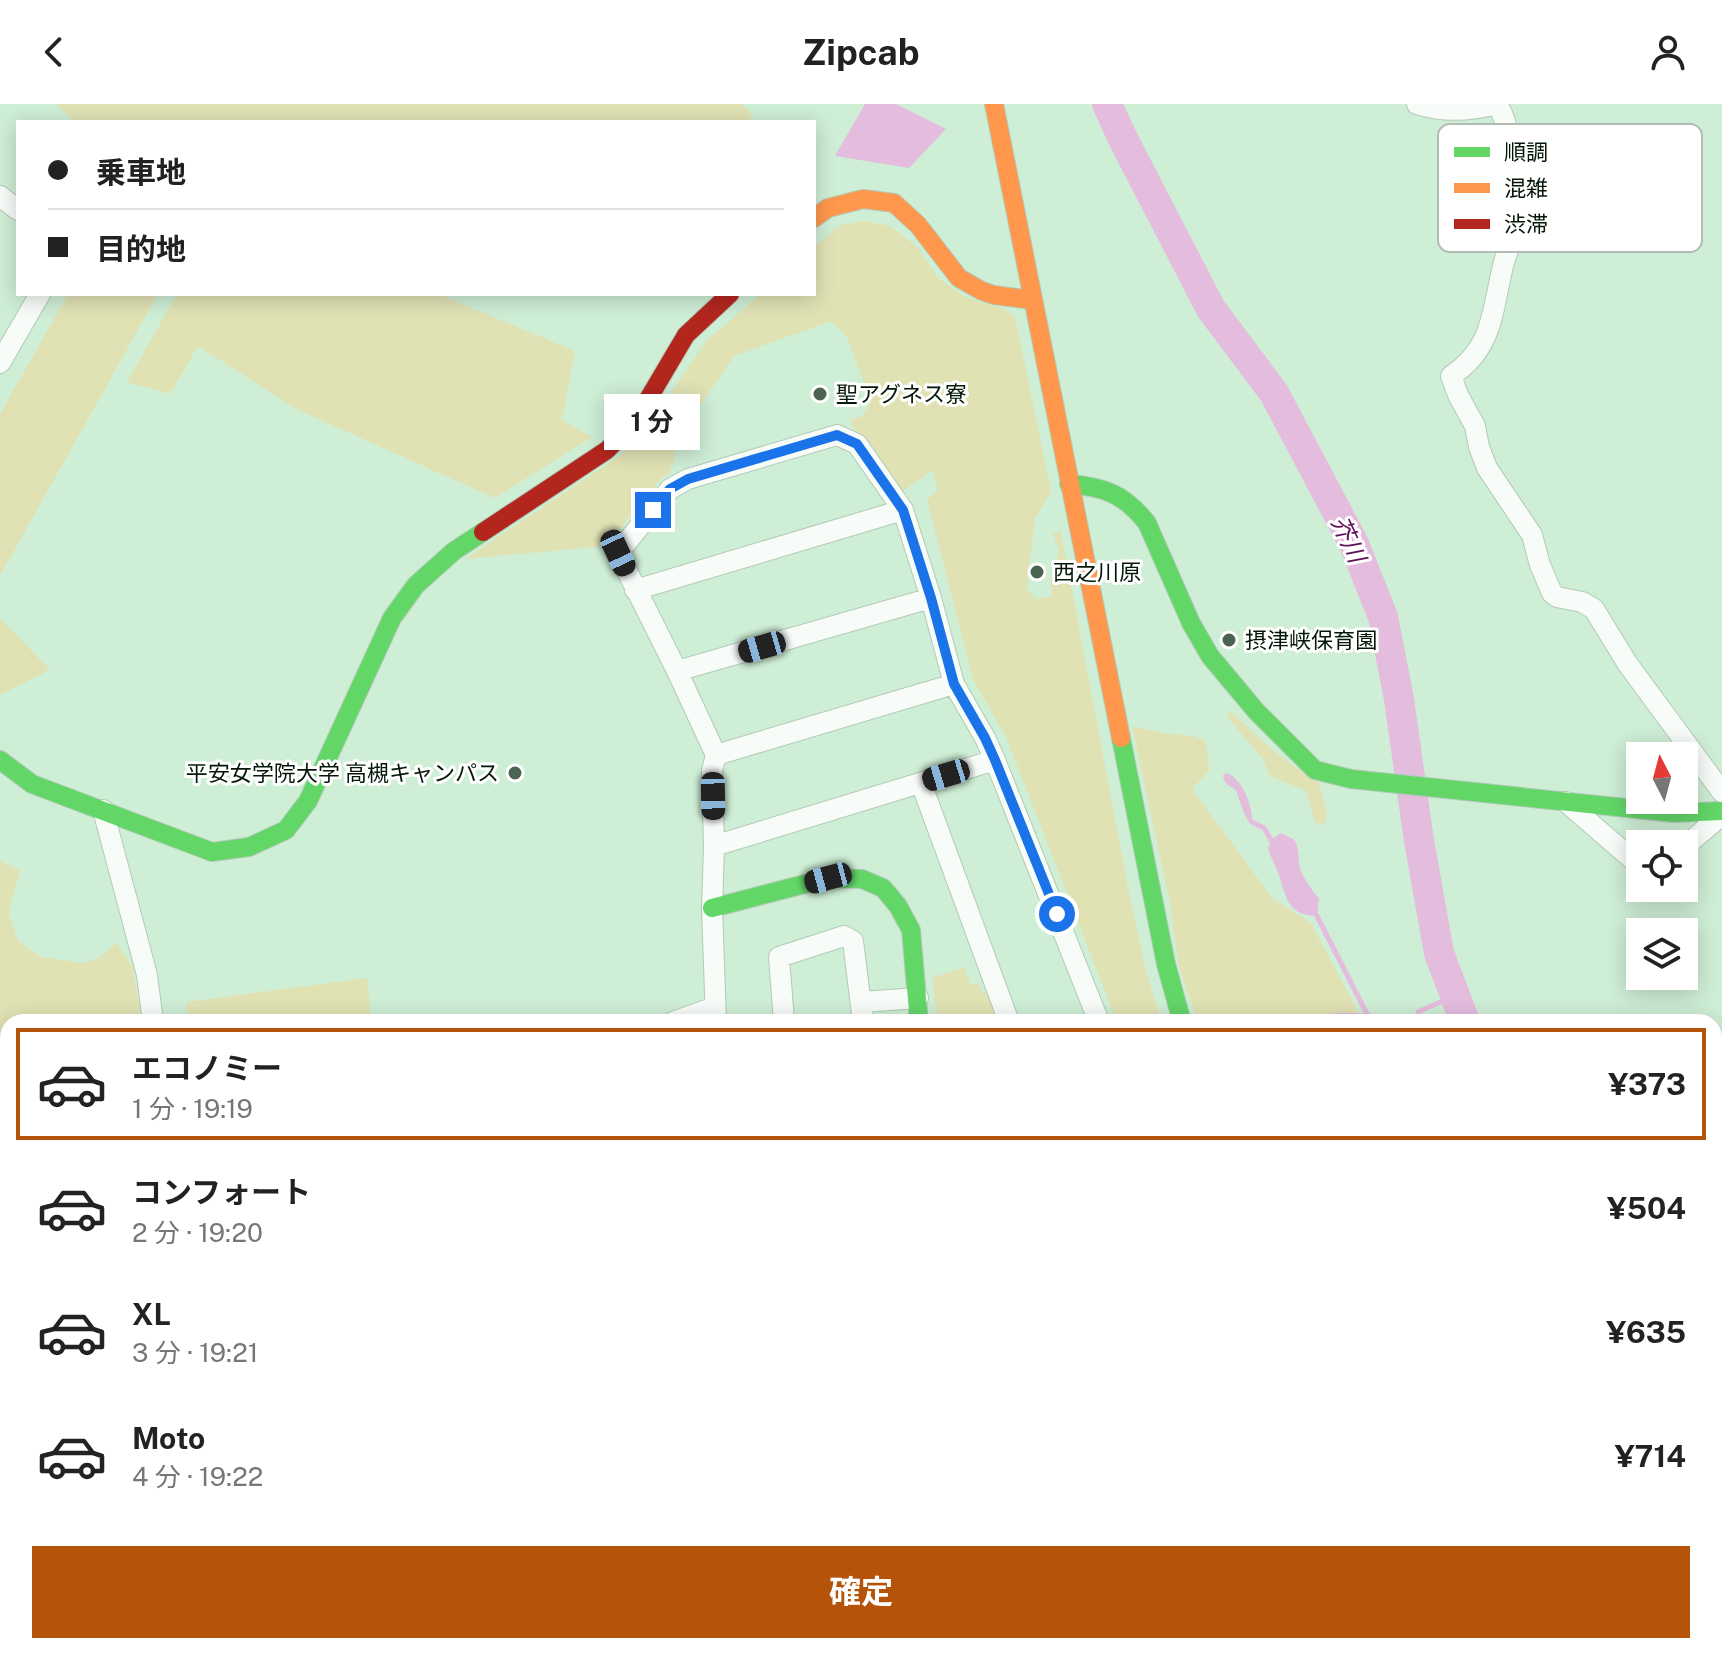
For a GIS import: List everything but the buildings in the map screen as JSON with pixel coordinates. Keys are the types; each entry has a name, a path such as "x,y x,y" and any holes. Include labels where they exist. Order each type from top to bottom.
{"street":[{"path":"994,104 1166,964 1180,1014"},
{"path":"1417,104 1447,111 1497,104 1505,124"},
{"path":"0,196 16,208"},
{"path":"816,217 828,208 863,199 894,203 918,225 959,278 994,295 1033,300"},
{"path":"1507,252 1488,333 1476,355 1451,376 1475,426 1487,468 1532,535 1552,593 1594,609 1627,663 1722,792"},
{"path":"0,363 39,296"},
{"path":"0,760 32,784 212,852 249,847 286,830 308,801 392,618 416,585 454,551 607,450 634,423 686,335 728,296"},
{"path":"715,1014 712,771 716,755 618,553 670,489 688,479 837,435 857,444 903,510 954,684 995,760 1096,1014"},
{"path":"1069,484 1090,485 1110,491 1138,510 1147,523 1191,623 1210,656 1256,711 1315,770 1351,779 1566,802 1674,813 1722,813"},
{"path":"635,590 903,510"},
{"path":"677,671 931,598"},
{"path":"716,755 954,684"},
{"path":"714,846 995,760"},
{"path":"921,783 1006,1014"},
{"path":"1566,802 1626,854"},
{"path":"103,810 147,975 152,1014"},
{"path":"1698,834 1722,813"},
{"path":"712,908 828,878 862,879 883,888 898,906 911,930 919,1014"},
{"path":"783,1014 779,957 844,936 853,941 863,1012 918,998"}],"green space":[{"path":"56,104 741,104 749,110 752,120 73,120"},
{"path":"864,221 890,226 917,247 938,278 965,297 1012,314 1016,321 1051,492 1035,518 1027,588 1037,599 1052,596 1050,579 1059,551 1053,533 1061,532 1130,898 1146,971 1159,1014 1114,1014 1006,737 973,679 927,500 938,490 933,470 903,491 851,424 850,420 862,416 871,402 847,337 831,321 734,356 693,416 684,422 670,472 606,546 465,559 621,455 663,405 706,341 759,296 816,296 816,244 841,225"},
{"path":"67,296 157,296 0,576 0,414"},
{"path":"176,296 445,296 575,351 562,420 592,437 495,498 296,409 198,346 170,394 127,382"},
{"path":"0,618 50,670 0,695"},
{"path":"1231,711 1273,750 1319,783 1327,813 1325,825 1315,822 1306,791 1270,776 1262,758 1227,717"},
{"path":"1132,726 1206,741 1209,771 1192,789 1273,899 1310,922 1360,1014 1195,1014 1179,967 1170,903"},
{"path":"0,861 20,871 8,913 19,942 41,957 84,963 99,958 117,943 132,966 141,1014 0,1014"},
{"path":"964,967 971,985 978,983 982,993 988,991 997,1014 936,1014 932,978"},
{"path":"367,978 371,1014 188,1014 186,1002"}],"shaded area":[{"path":"865,104 896,104 946,129 909,168 835,156"},
{"path":"1226,773 1237,780 1245,793 1252,822 1244,813 1236,790 1224,781 1223,775"},
{"path":"1281,833 1295,842 1301,871 1319,898 1317,916 1295,910 1287,899 1268,848 1271,840"}],"waterway":[{"name":"芥川","path":"1107,104 1211,309 1274,393 1354,544 1383,617 1439,953 1462,1014"},
{"path":"1252,822 1264,828 1271,840"},
{"path":"1317,916 1367,1014"},
{"path":"1418,1012 1454,996"}],"traffic: fast":[{"path":"1069,484 1113,494 1139,513 1147,523 1191,623 1210,656 1256,711 1315,770 1351,779 1674,813 1722,811"},
{"path":"0,760 32,784 212,852 249,847 286,830 308,801 392,618 416,585 454,551 483,532"},
{"path":"1121,738 1166,964 1180,1014"},
{"path":"712,908 828,878 862,879 883,888 898,906 911,930 918,1014"}],"traffic: slow":[{"path":"994,104 1121,738"},
{"path":"816,217 828,208 863,199 894,203 918,225 959,278 994,295 1033,300"}],"traffic: jam":[{"path":"483,532 607,450 634,423 686,335 728,296"}],"place":[{"name":"聖アグネス寮","path":"820,394"},
{"name":"西之川原","path":"1037,572"},
{"name":"摂津峡保育園","path":"1229,640"},
{"name":"平安女学院大学 高槻キャンパス","path":"515,773"}],"route":[{"path":"653,510 670,489 688,479 837,435 857,444 903,510 954,684 995,760 1057,914"}]}
